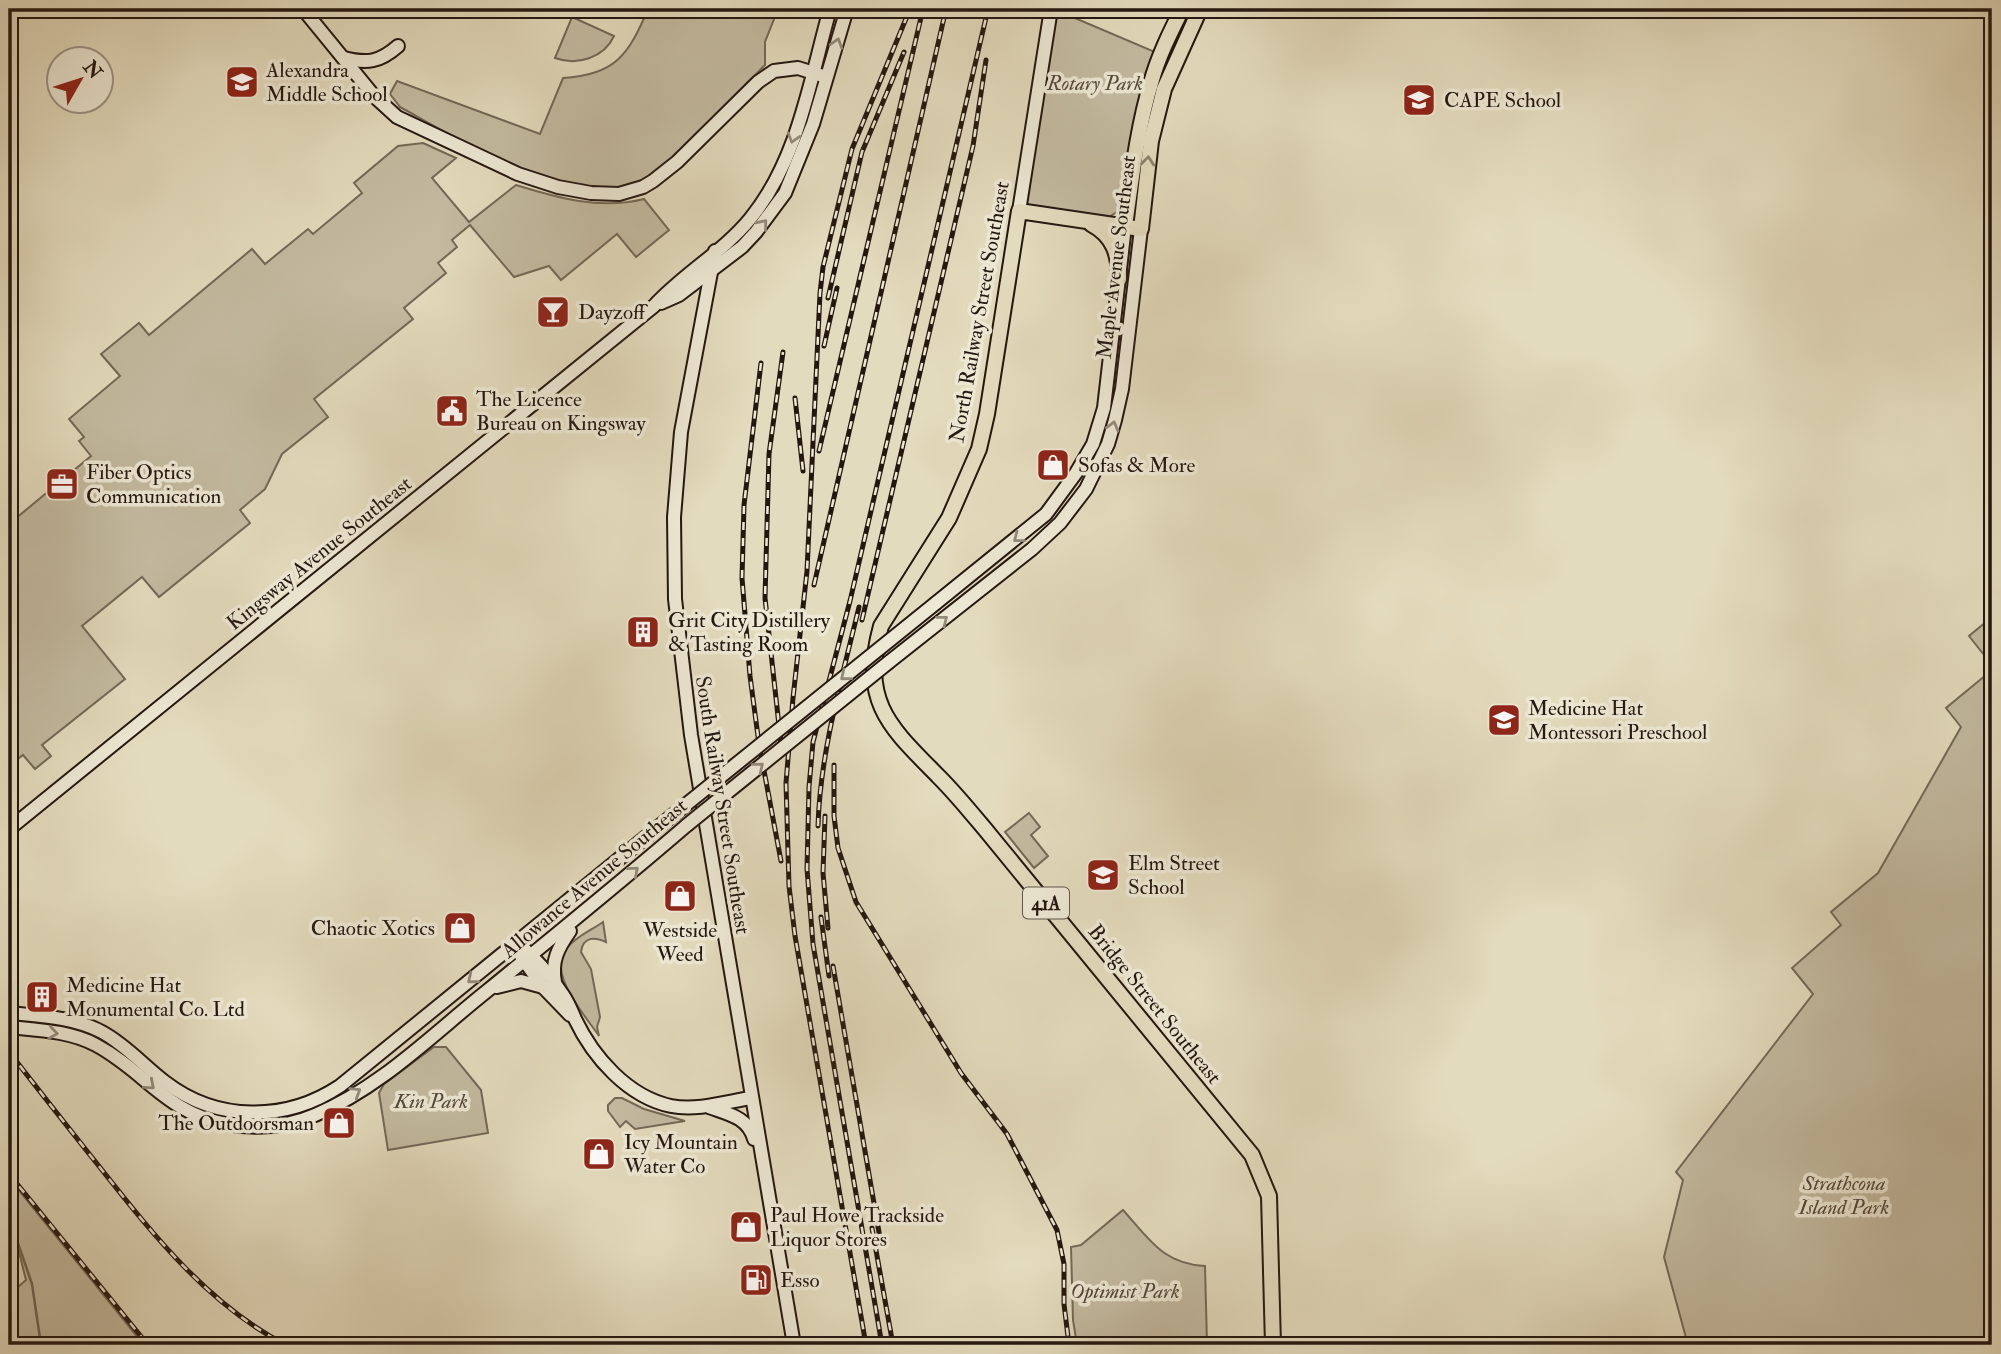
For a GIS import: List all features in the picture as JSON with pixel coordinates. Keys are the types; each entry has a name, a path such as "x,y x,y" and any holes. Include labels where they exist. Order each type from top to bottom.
{"main road":[{"path":"303,9 374,96 402,120 518,174 575,190 619,194 643,187 665,173 766,75 790,68 820,75"},
{"path":"713,270 756,232 785,193 797,168 813,124 830,9"},
{"path":"715,251 749,221 774,185 847,9"},
{"name":"North Railway Street Southeast","path":"877,641 891,607 949,517 979,449 987,414 1051,9"},
{"name":"Maple Avenue Southeast","path":"1066,489 1093,444 1104,408 1137,138 1151,82 1164,46 1182,9"},
{"name":"Maple Avenue Southeast","path":"1072,509 1099,466 1112,432 1122,389 1150,141 1164,89 1200,9"},
{"path":"344,58 360,62 381,60 398,46"},
{"path":"1019,211 1141,229"},
{"path":"1084,220 1111,240 1118,258 1119,279"},
{"name":"South Railway Street Southeast","path":"715,251 681,432 674,517 674,599 691,735 794,1345"},
{"name":"Kingsway Avenue Southeast","path":"9,829 654,306 715,251"},
{"name":"Kingsway Avenue Southeast","path":"654,306 679,295 713,270"},
{"path":"679,295 690,296 698,301 702,308 702,319"},
{"name":"Allowance Avenue Southeast","path":"249,1119 293,1108 329,1093 1039,521 1066,489"},
{"name":"Allowance Avenue Southeast","path":"249,1119 270,1126 309,1117 331,1107 386,1072 582,915 687,825 1032,549 1072,509"},
{"name":"Bridge Street Southeast","path":"877,641 876,696 894,730 950,787 1252,1155 1269,1196 1273,1345"},
{"path":"550,986 556,952 582,915"},
{"path":"517,943 606,1063 621,1080 638,1093 673,1106 705,1106 751,1098"},
{"path":"486,991 516,981 550,986"},
{"path":"9,1013 68,1020 103,1032 185,1094 249,1119"},
{"path":"11,1024 76,1037 95,1045 120,1060 163,1097 209,1119 249,1119"},
{"path":"705,1106 746,1123 753,1133 765,1174"}],"green space":[{"path":"648,9 778,9 765,42 765,65 678,152 644,180 618,188 588,188 554,181 485,153 400,107 390,94 397,81 540,134 563,78 596,72 618,59 627,50"},
{"name":"Rotary Park","path":"1056,10 1155,52 1120,210 1109,217 1026,205"},
{"path":"572,17 614,36 604,50 589,58 572,61 555,58"},
{"path":"423,143 456,158 432,178 469,222 516,185 563,198 595,203 644,199 669,230 636,257 617,234 561,280 549,266 514,277 470,225 452,240 457,247 438,263 446,273 404,308 413,319 314,399 328,417 282,454 265,489 240,510 250,523 159,597 142,577 82,626 125,679 42,745 51,756 35,769 23,755 9,766 9,593 18,578 18,558 9,546 9,524 91,456 79,441 84,437 69,419 120,376 101,354 139,323 149,335 252,249 265,264 308,229 313,234 362,193 354,183 398,146"},
{"path":"1992,617 1992,665 1969,636"},
{"name":"Strathcona Island Park","path":"1992,670 1992,1345 1688,1345 1664,1257 1683,1180 1676,1172 1813,994 1792,968 1841,925 1831,912 1878,873 1961,727 1946,708"},
{"path":"1029,813 1040,827 1031,835 1048,856 1034,868 1005,832"},
{"path":"603,922 606,942 598,939 587,940 581,952 591,969 600,1017 597,1027 599,1036 577,1006 561,969 562,958 570,944"},
{"name":"Kin Park","path":"434,1047 446,1047 481,1090 488,1133 388,1150 379,1093 384,1084"},
{"path":"615,1098 622,1098 644,1109 685,1121 635,1129 626,1121 620,1127 608,1111 608,1105"},
{"path":"9,1178 144,1345 9,1345 9,1295 26,1280 9,1226"},
{"name":"Optimist Park","path":"1123,1210 1149,1240 1167,1255 1190,1264 1205,1266 1207,1344 1077,1345 1073,1320 1071,1247 1081,1245"}],"waterway":[{"path":"9,1217 32,1284 41,1345"}],"railway":[{"path":"866,1345 795,936 789,886 786,783 807,571 823,267 852,149 910,9"},
{"path":"819,451 923,9"},
{"path":"814,585 946,9"},
{"path":"882,1345 813,944 807,869 809,787 813,742 850,601 988,9"},
{"path":"828,298 862,152 904,52"},
{"path":"862,620 973,146 986,60"},
{"path":"824,346 837,288"},
{"path":"782,753 765,598 769,454 783,352"},
{"path":"761,363 744,505 742,578 759,744 781,861"},
{"path":"795,398 803,471"},
{"path":"818,826 827,743 859,607"},
{"path":"834,765 834,816 838,848 856,902 961,1073 1007,1134 1057,1230 1064,1264 1064,1304 1069,1345"},
{"path":"825,816 823,873 828,928"},
{"path":"821,917 829,976"},
{"path":"833,966 880,1238"},
{"path":"10,1053 122,1195 185,1268 232,1310 286,1345"},
{"path":"9,1174 148,1345"},
{"path":"872,1228 893,1345"}],"place":[{"name":"Alexandra Middle School","path":"242,82"},
{"name":"CAPE School","path":"1419,100"},
{"name":"Dayzoff","path":"553,312"},
{"name":"The Licence Bureau on Kingsway","path":"452,411"},
{"name":"Sofas & More","path":"1053,465"},
{"name":"Fiber Optics Communication","path":"62,484"},
{"name":"Grit City Distillery & Tasting Room","path":"643,632"},
{"name":"Medicine Hat Montessori Preschool","path":"1504,720"},
{"name":"Elm Street School","path":"1103,875"},
{"name":"Westside Weed","path":"680,896"},
{"name":"Chaotic Xotics","path":"460,928"},
{"name":"Medicine Hat Monumental Co. Ltd","path":"42,997"},
{"name":"The Outdoorsman","path":"339,1123"},
{"name":"Icy Mountain Water Co","path":"599,1154"},
{"name":"Paul Howe Trackside Liquor Stores","path":"746,1227"},
{"name":"Esso","path":"756,1280"}]}
